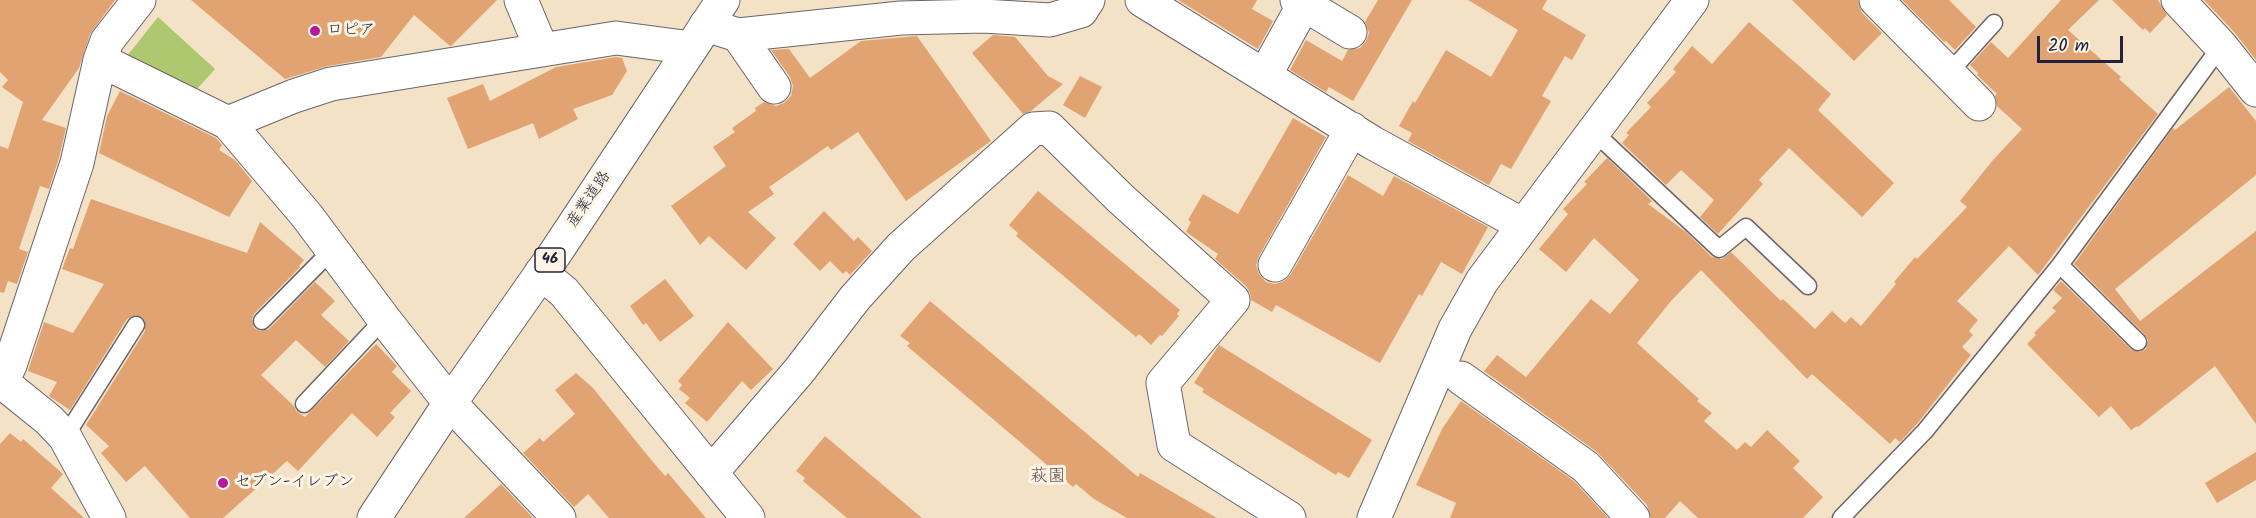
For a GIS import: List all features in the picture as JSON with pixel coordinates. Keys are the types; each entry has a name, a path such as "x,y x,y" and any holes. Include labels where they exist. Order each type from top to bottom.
{"street":[{"path":"109,518 65,437 49,420 0,383 10,365 77,163 100,60 107,41 139,0"},
{"path":"521,0 542,50"},
{"path":"228,123 294,96 331,84 616,38 707,25 738,35 901,18 983,16 1050,20 1081,11 1088,0"},
{"path":"1142,0 1352,129 1523,225"},
{"path":"1374,518 1455,328 1482,281 1692,0"},
{"path":"1876,0 1979,104"},
{"path":"2178,0 2221,46 2256,90"},
{"path":"1264,75 1301,2 1350,32"},
{"name":"産業道路","path":"374,518 707,25"},
{"path":"738,35 774,87"},
{"path":"100,60 228,123 307,216 450,403 559,518"},
{"path":"711,473 799,371 855,297 901,248 1033,129 1049,128 1120,198 1233,300 1163,382 1174,445 1289,518"},
{"path":"1275,265 1352,129"},
{"path":"541,273 564,292 748,518"},
{"path":"1461,378 1586,467 1633,518"}],"lane":[{"path":"1948,74 1994,22"},
{"path":"1841,518 1925,431 2060,265 2221,46"},
{"path":"1593,131 1719,249 1746,227 1808,286"},
{"path":"262,321 332,250"},
{"path":"2060,265 2138,342"},
{"path":"304,404 384,319"},
{"path":"65,437 136,325"}],"green space":[{"path":"158,17 215,69 197,89 127,56"}],"building":[{"path":"0,0 115,0 90,34 79,68 42,120 66,128 49,189 40,186 19,249 28,252 17,284 8,281 4,293 0,292 0,146 8,149 23,102 2,87 8,80 0,72"},
{"name":"ロピア","path":"191,0 497,0 450,46 414,15 381,57 328,66 285,79"},
{"path":"1178,0 1257,0 1252,9 1273,21 1258,49"},
{"path":"1378,0 1412,0 1353,101 1329,87 1326,92 1290,70 1306,40 1342,61 1348,50 1360,48 1369,33 1365,22"},
{"path":"1468,0 1547,0 1542,9 1586,35 1572,60 1565,56 1542,96 1551,101 1511,169 1501,164 1489,185 1408,141 1412,133 1399,126 1446,50 1491,77 1518,30"},
{"path":"1792,0 1858,0 1862,13 1882,33 1854,61"},
{"path":"1902,0 1949,0 1976,27 1955,50"},
{"path":"2061,0 2099,0 2068,30 2121,77 2119,79 2158,114 2038,275 2009,246 1957,301 1978,320 1969,331 1973,335 1962,347 1971,355 1900,442 1895,438 1890,444 1812,374 1807,379 1701,270 1671,301 1637,343 1699,399 1697,401 1712,413 1704,421 1737,450 1745,442 1751,447 1767,430 1800,461 1793,468 1823,497 1803,518 1698,518 1680,501 1665,518 1651,518 1647,505 1597,452 1484,371 1497,355 1526,377 1591,299 1610,314 1639,280 1594,238 1566,272 1539,249 1568,214 1563,209 1587,184 1584,182 1607,158 1652,201 1648,204 1686,232 1712,257 1722,259 1731,252 1781,301 1783,299 1815,329 1832,311 1845,323 1851,317 1861,326 1915,257 1917,259 1967,207 1960,201 2022,129 1997,106 1995,96 1997,94 1970,65 1991,42 2008,58"},
{"path":"2112,0 2158,0 2167,15 2150,33 2145,28 2143,30"},
{"path":"2204,0 2256,0 2256,60 2235,33"},
{"path":"1749,22 1831,94 1818,110 1894,183 1862,217 1789,148 1759,180 1763,184 1718,234 1700,217 1714,200 1681,170 1666,185 1622,143 1629,135 1626,133 1651,107 1647,103 1676,72 1673,69 1692,46 1712,64"},
{"path":"993,35 1015,37 1048,76 1063,84 1031,111 1023,114 972,53"},
{"path":"917,36 991,141 906,201 858,132 831,150 828,146 769,187 774,194 748,212 776,238 746,270 709,236 700,245 671,206 726,166 713,147 735,132 732,128 756,111 755,108 764,102 776,106 784,103 791,96 793,86 790,77 771,50 789,49 810,78 861,41"},
{"path":"616,57 622,58 627,71 612,95 573,109 578,119 539,139 533,123 468,149 447,98 483,84 490,101 556,67"},
{"path":"1080,76 1102,87 1085,118 1063,105"},
{"path":"2229,87 2256,121 2256,175 2115,289 2140,321 2256,231 2256,424 2215,366 2138,427 2131,430 2111,406 2099,417 2027,344 2036,335 2034,333 2056,311 2052,308 2062,298 2053,290 2061,281 2131,349 2140,352 2146,349 2148,340 2145,335 2074,264 2173,128 2175,130"},
{"path":"120,91 216,138 222,145 219,150 235,160 252,181 229,217 99,153 107,116"},
{"path":"1293,118 1326,137 1259,256 1256,265 1259,274 1266,282 1275,284 1284,281 1291,274 1348,175 1383,196 1394,176 1488,227 1462,274 1441,262 1422,296 1419,294 1380,363 1276,305 1272,312 1251,300 1246,286 1215,259 1218,254 1186,232 1191,222 1188,220 1203,194 1238,214"},
{"path":"1038,191 1180,310 1177,314 1179,316 1151,345 1139,334 1136,337 1016,236 1018,233 1009,225"},
{"path":"91,199 247,253 260,222 304,260 300,267 254,314 252,319 254,328 260,331 269,329 315,282 335,301 321,315 349,341 325,367 296,340 261,375 294,406 296,411 305,417 376,344 397,366 392,372 411,391 390,413 395,417 377,437 352,413 298,471 287,461 223,518 190,518 145,466 126,482 101,453 109,446 86,425 145,331 145,320 136,315 127,319 70,410 49,396 57,382 28,371 44,322 73,333 104,284 62,269 70,248 73,249"},
{"path":"824,211 854,241 858,237 872,251 850,275 846,271 843,274 830,261 820,271 793,244"},
{"path":"665,279 694,316 660,342 646,323 643,325 630,306"},
{"path":"930,301 1138,477 1140,473 1217,518 1127,518 1094,499 1076,484 1073,487 907,346 910,343 900,336"},
{"path":"728,322 773,369 751,390 742,381 707,422 685,403 690,398 679,389 682,385 678,381"},
{"path":"1219,345 1372,440 1349,478 1338,472 1336,475 1202,392 1204,389 1194,383"},
{"path":"576,373 593,388 665,476 668,473 706,518 609,518 588,494 574,507 523,453 540,438 543,442 575,414 555,390"},
{"path":"1461,401 1574,481 1608,518 1450,518 1456,503 1416,485 1442,429"},
{"path":"10,433 21,442 23,439 63,474 51,488 84,518 0,518 0,444"},
{"path":"825,436 922,518 847,518 803,481 805,478 796,471"},
{"path":"2256,452 2256,480 2217,503 2205,483"},
{"path":"501,484 533,518 464,518"}],"place":[{"name":"ロピア","path":"315,31"},
{"name":"セブン-イレブン","path":"223,483"}],"district":[{"name":"萩園","path":"1048,478"}]}
